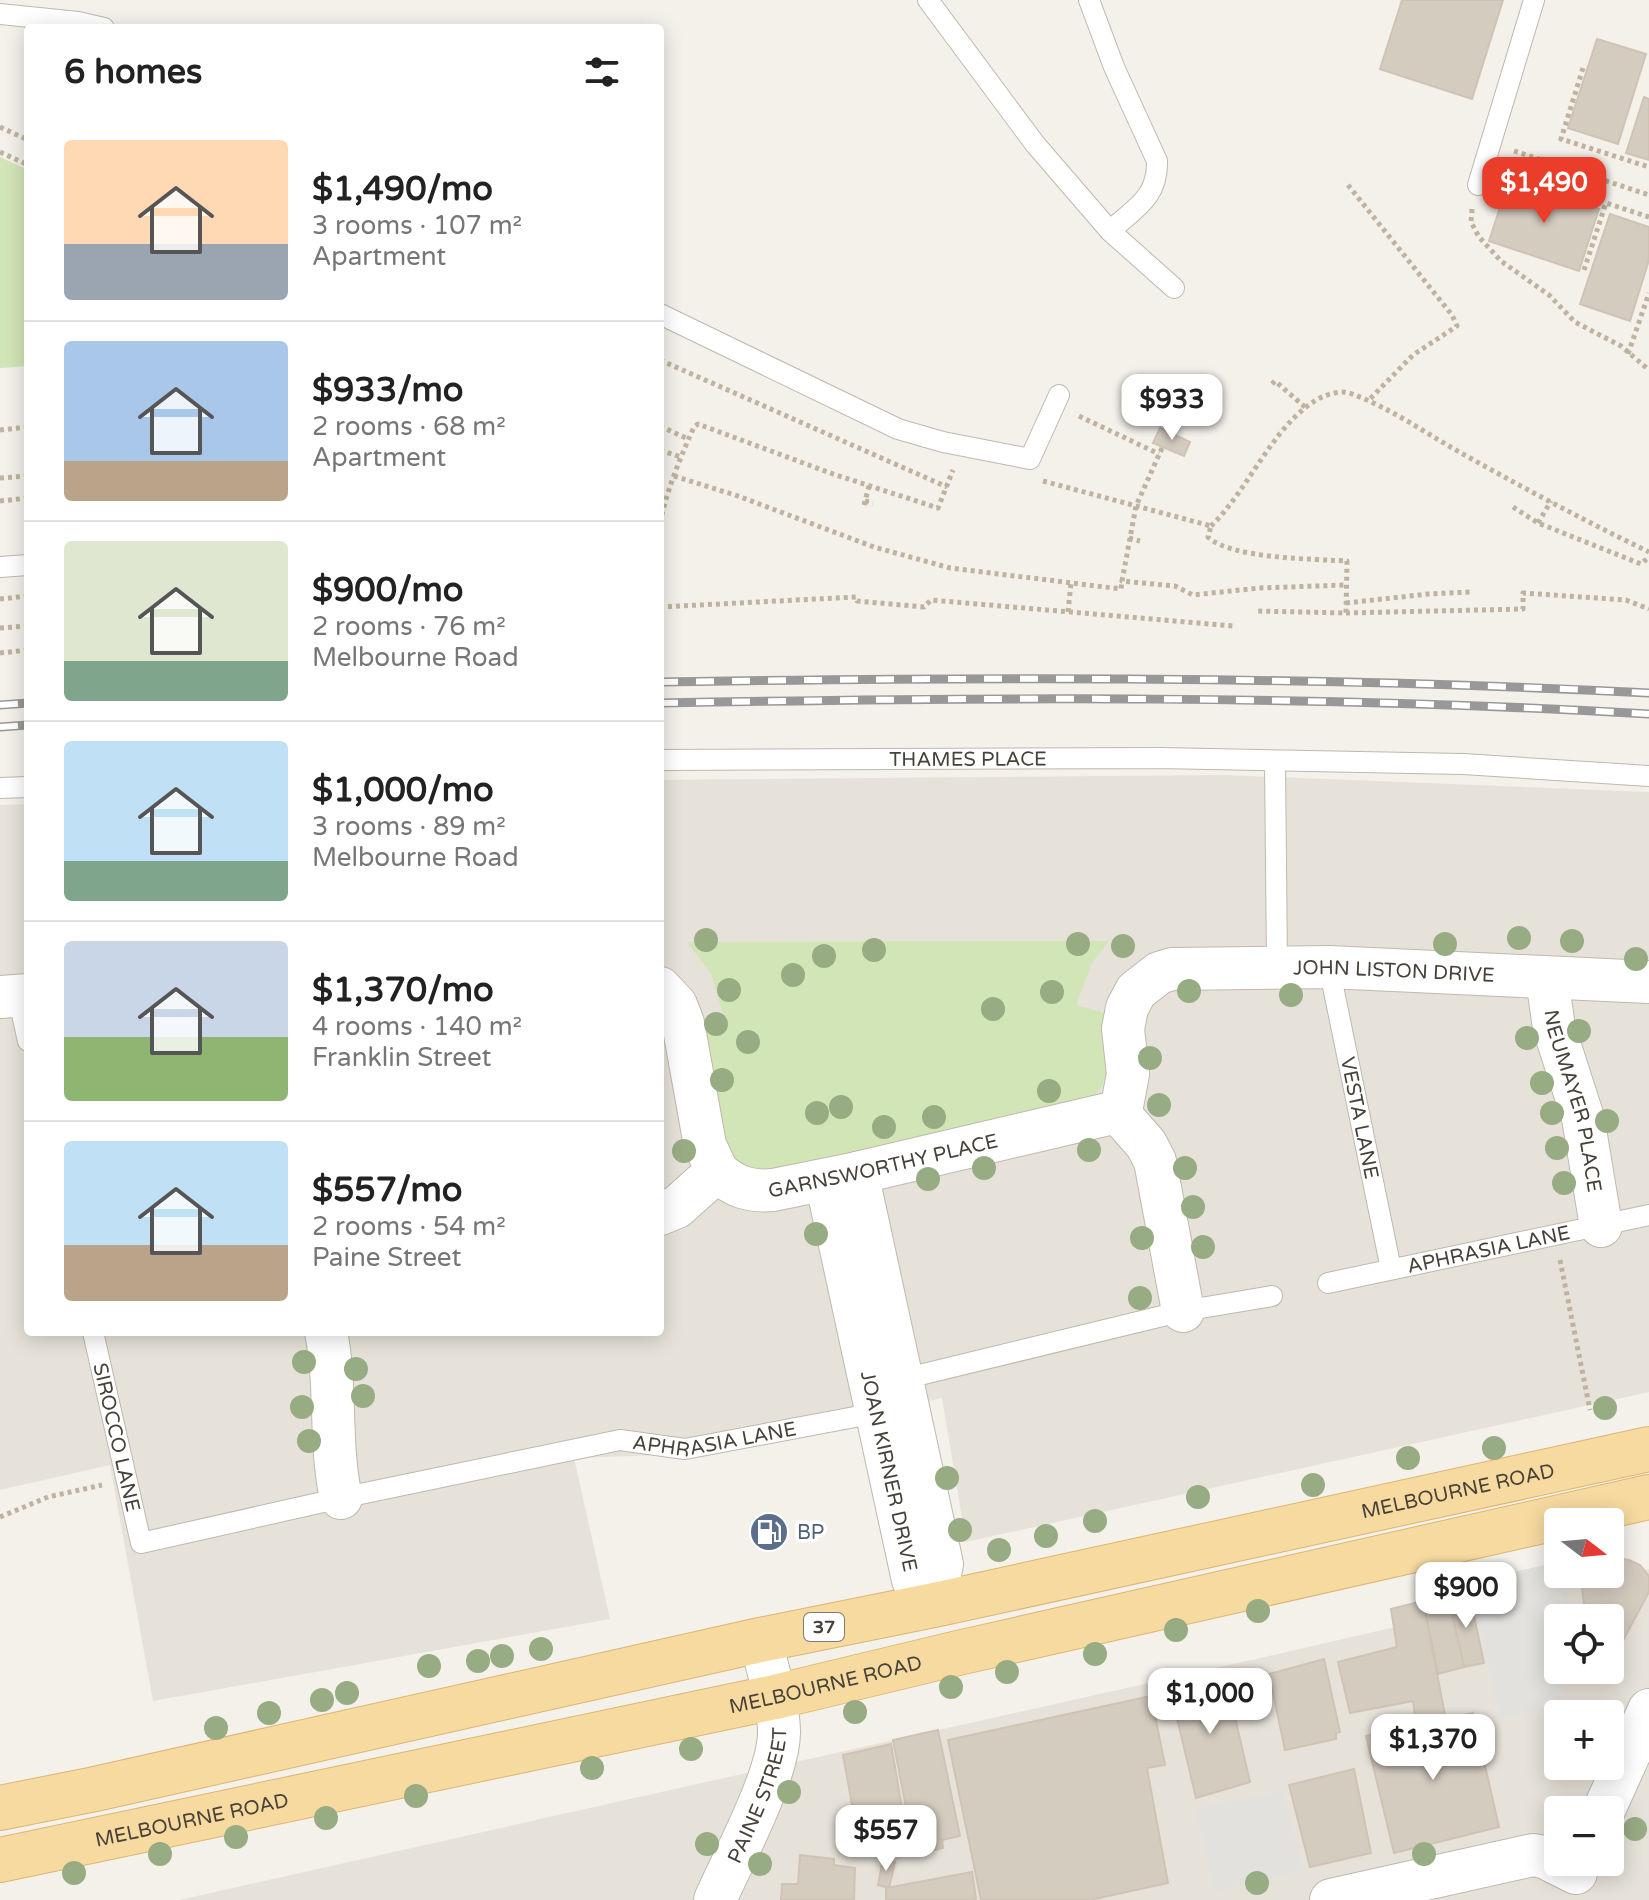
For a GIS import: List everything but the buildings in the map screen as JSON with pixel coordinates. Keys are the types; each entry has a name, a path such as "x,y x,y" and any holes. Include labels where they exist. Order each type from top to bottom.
{"main road":[{"name":"MELBOURNE ROAD","path":"0,1808 760,1640 1649,1449"},
{"name":"MELBOURNE ROAD","path":"0,1860 775,1697 1649,1497"},
{"path":"934,1605 958,1653"}],"street":[{"name":"JOHN LISTON DRIVE","path":"1121,1111 1128,1074 1123,1023 1129,1003 1142,984 1172,969 1329,967 1649,982"},
{"name":"NEUMAYER PLACE","path":"1547,978 1554,1028 1583,1118 1601,1226"},
{"path":"664,992 673,1001 683,1023 705,1145 717,1171 677,1207 664,1212"},
{"name":"GARNSWORTHY PLACE","path":"717,1171 734,1184 759,1191 842,1177 1121,1111"},
{"path":"1121,1111 1155,1161 1183,1311"},
{"name":"JOAN KIRNER DRIVE","path":"842,1177 903,1379 942,1564 934,1605"},
{"name":"JOAN KIRNER DRIVE","path":"842,1177 876,1413 913,1580 934,1605"},
{"path":"327,1336 331,1365 334,1462 341,1498"},
{"path":"876,1413 903,1379"},
{"name":"PAINE STREET","path":"715,1900 767,1784 779,1735 775,1697 760,1640"},
{"path":"1611,1796 1643,1737"},
{"path":"1331,1900 1533,1855 1544,1857 1574,1878"}],"lane":[{"path":"928,0 1035,144 1110,231 1174,288"},
{"path":"1089,0 1114,67 1157,161 1151,194 1110,231"},
{"path":"1478,185 1534,0"},
{"path":"0,14 87,24"},
{"path":"664,316 898,429 1001,455 1030,459 1059,395"},
{"path":"0,567 24,565"},
{"name":"THAMES PLACE","path":"664,760 1159,758 1463,764 1649,776"},
{"path":"1275,762 1277,966"},
{"path":"0,788 24,787"},
{"name":"VESTA LANE","path":"1329,967 1391,1269"},
{"path":"15,996 24,1027"},
{"name":"APHRASIA LANE","path":"1328,1283 1649,1215"},
{"path":"903,1379 1183,1311 1272,1296"},
{"name":"SIROCCO LANE","path":"94,1336 141,1543"},
{"name":"APHRASIA LANE","path":"141,1543 620,1440 685,1449 876,1413"}],"path":[{"path":"1583,68 1561,139 1649,167"},
{"path":"0,127 24,138"},
{"path":"1490,143 1649,195"},
{"path":"0,152 24,163"},
{"path":"1348,185 1452,315 1457,326 1413,355 1368,401"},
{"path":"1478,185 1471,222 1489,251 1549,295 1575,322 1621,346 1649,370"},
{"path":"1584,270 1606,203 1649,217"},
{"path":"1628,354 1649,293"},
{"path":"664,362 947,487"},
{"path":"1272,384 1275,381 1287,396 1306,408"},
{"path":"1346,613 1347,561 1277,557 1234,548 1208,537 1211,526 1250,477 1262,455 1306,408 1322,397 1347,392 1368,401 1649,554 1641,564 1538,523 1513,507"},
{"path":"674,476 724,491 874,547 960,571 1121,589 1136,506 1161,451 1079,416"},
{"path":"664,498 695,425 703,425 938,508 957,458"},
{"path":"0,430 24,427"},
{"path":"664,428 688,439"},
{"path":"664,451 681,457"},
{"path":"0,478 24,476"},
{"path":"1037,480 1211,526"},
{"path":"869,486 864,503 873,503"},
{"path":"0,501 24,498"},
{"path":"1538,523 1551,501"},
{"path":"1129,538 1140,541"},
{"path":"1122,581 1175,586 1191,595 1259,588 1346,585"},
{"path":"1068,612 1071,583"},
{"path":"1346,603 1470,592"},
{"path":"1256,611 1346,613 1523,609 1523,593 1626,600 1649,609"},
{"path":"0,599 24,596"},
{"path":"664,607 856,597 857,601 867,603 924,607 931,600 1233,626"},
{"path":"0,628 24,626"},
{"path":"0,653 24,650"},
{"path":"1555,1235 1590,1410"},
{"path":"0,1517 75,1489 126,1481"}],"shaded area":[{"path":"1224,775 1649,792 1649,1392 966,1542 942,1398 691,1454 574,1458 610,1619 153,1701 110,1465 0,1490 0,805 24,804 24,1336 664,1336 664,780"},
{"path":"1544,1565 1544,1588 1565,1588 1569,1604 1544,1604 1544,1684 1559,1684 1562,1700 1544,1700 1544,1709 1500,1719 1470,1582"},
{"path":"1649,1569 1649,1900 179,1900 1566,1588 1624,1588 1624,1575"},
{"path":"1284,1791 1304,1871 1213,1892 1196,1808"}],"green space":[{"path":"0,157 24,168 24,366 0,368"},
{"path":"1109,941 1092,963 1076,1005 1105,1013 1108,1071 1098,1091 1089,1099 784,1167 756,1168 731,1156 712,1085 705,1021 724,1017 711,974 687,942"}],"railway":[{"path":"664,682 1154,679 1402,683 1649,693"},
{"path":"664,703 1154,699 1402,703 1649,714"},
{"path":"0,705 24,703"},
{"path":"0,727 24,725"}],"place":[{"name":"BP","path":"769,1532"}]}
